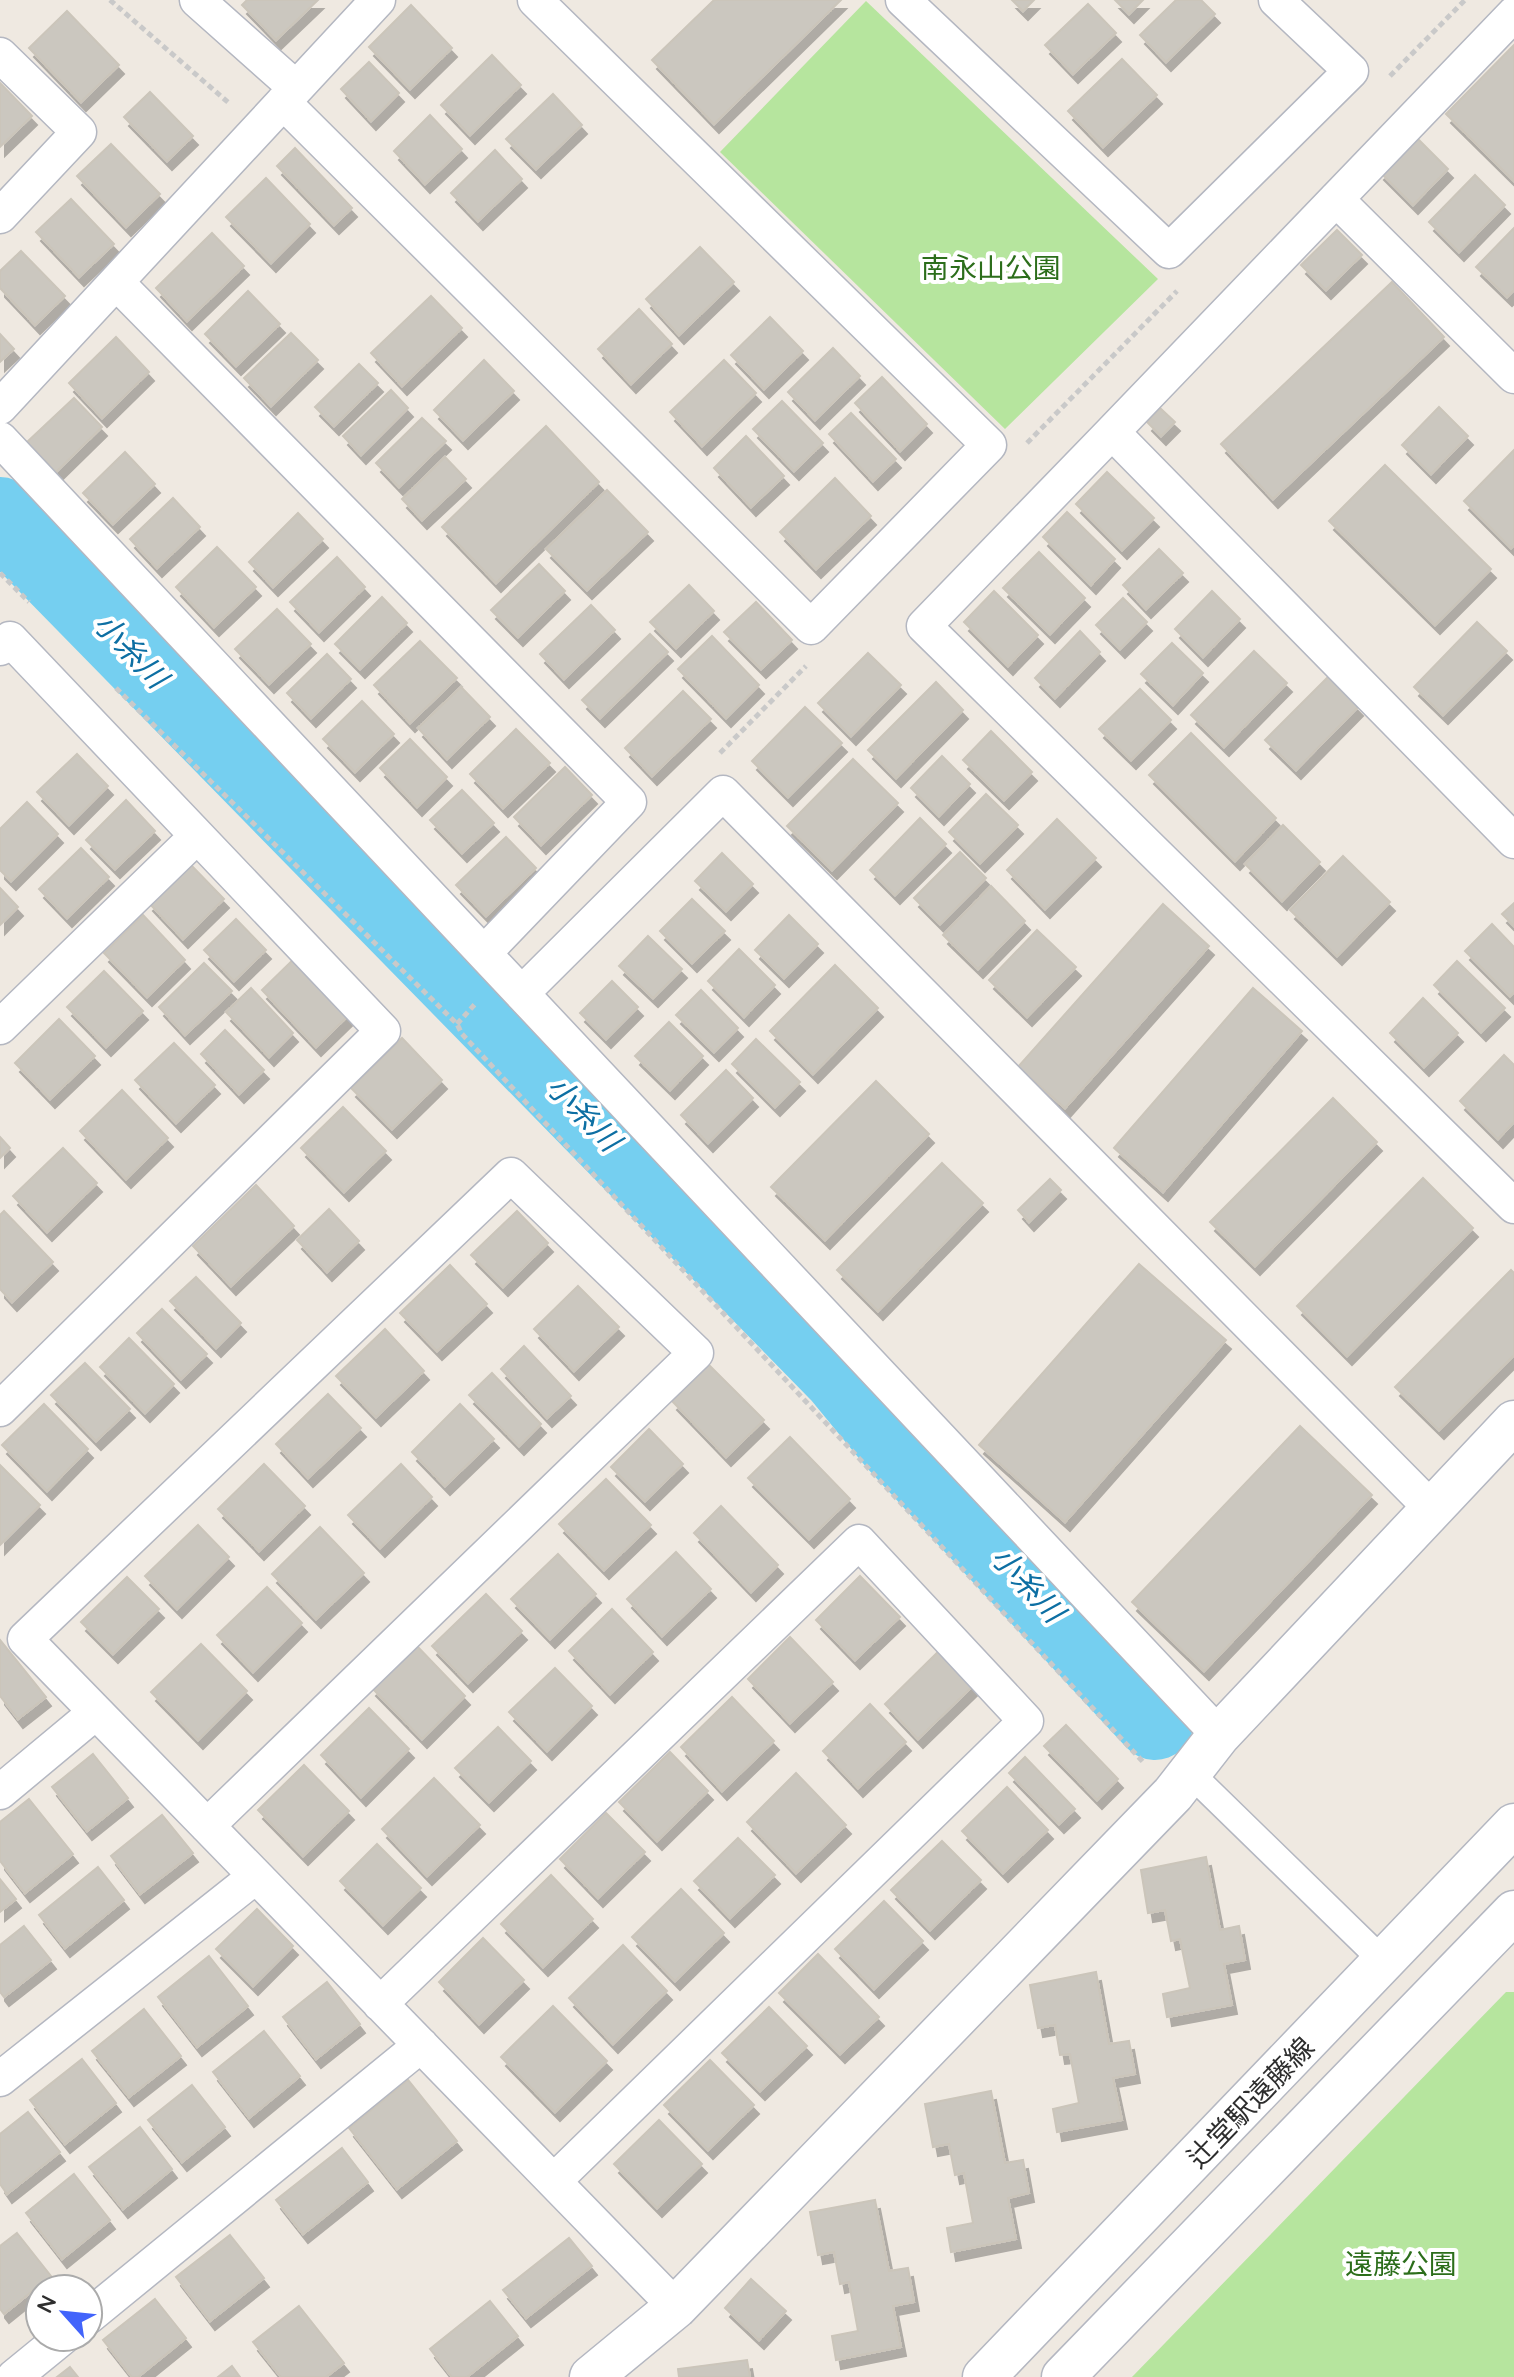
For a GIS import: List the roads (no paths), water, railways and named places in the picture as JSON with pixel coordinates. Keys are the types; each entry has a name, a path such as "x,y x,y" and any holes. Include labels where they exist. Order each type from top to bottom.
{"street":[{"path":"197,0 811,627 989,445 535,0"},
{"path":"0,407 378,0"},
{"path":"903,0 1169,251 1351,71 1276,0"},
{"path":"1514,14 924,626 1514,1206"},
{"path":"0,55 79,132 0,216"},
{"path":"1336,199 1514,376"},
{"path":"116,282 629,802 484,953"},
{"path":"1112,432 1514,841"},
{"path":"0,439 1219,1735"},
{"path":"0,648 10,639 383,1031 0,1409"},
{"path":"522,993 723,793 1432,1509"},
{"path":"0,1027 197,836"},
{"path":"207,1826 696,1353 511,1175 25,1639 380,2004 554,2181 676,2307"},
{"path":"591,2377 676,2307 1182,1784 1219,1735 1514,1422"},
{"path":"380,2004 859,1542 1026,1721 554,2181"},
{"path":"0,1792 96,1712"},
{"path":"1182,1784 1384,1962"},
{"name":"辻堂駅遠藤線","path":"984,2377 1514,1825"},
{"path":"0,2079 256,1876"},
{"name":"辻堂駅遠藤線","path":"1063,2377 1514,1912"},
{"path":"104,2304 421,2045"},
{"path":"14,2377 43,2353"}],"waterway":[{"name":"小糸川","path":"0,516 841,1375 896,1442 1155,1721"}],"park label":[{"name":"南永山公園","path":"991,267"},
{"name":"遠藤公園","path":"1401,2263"}]}
